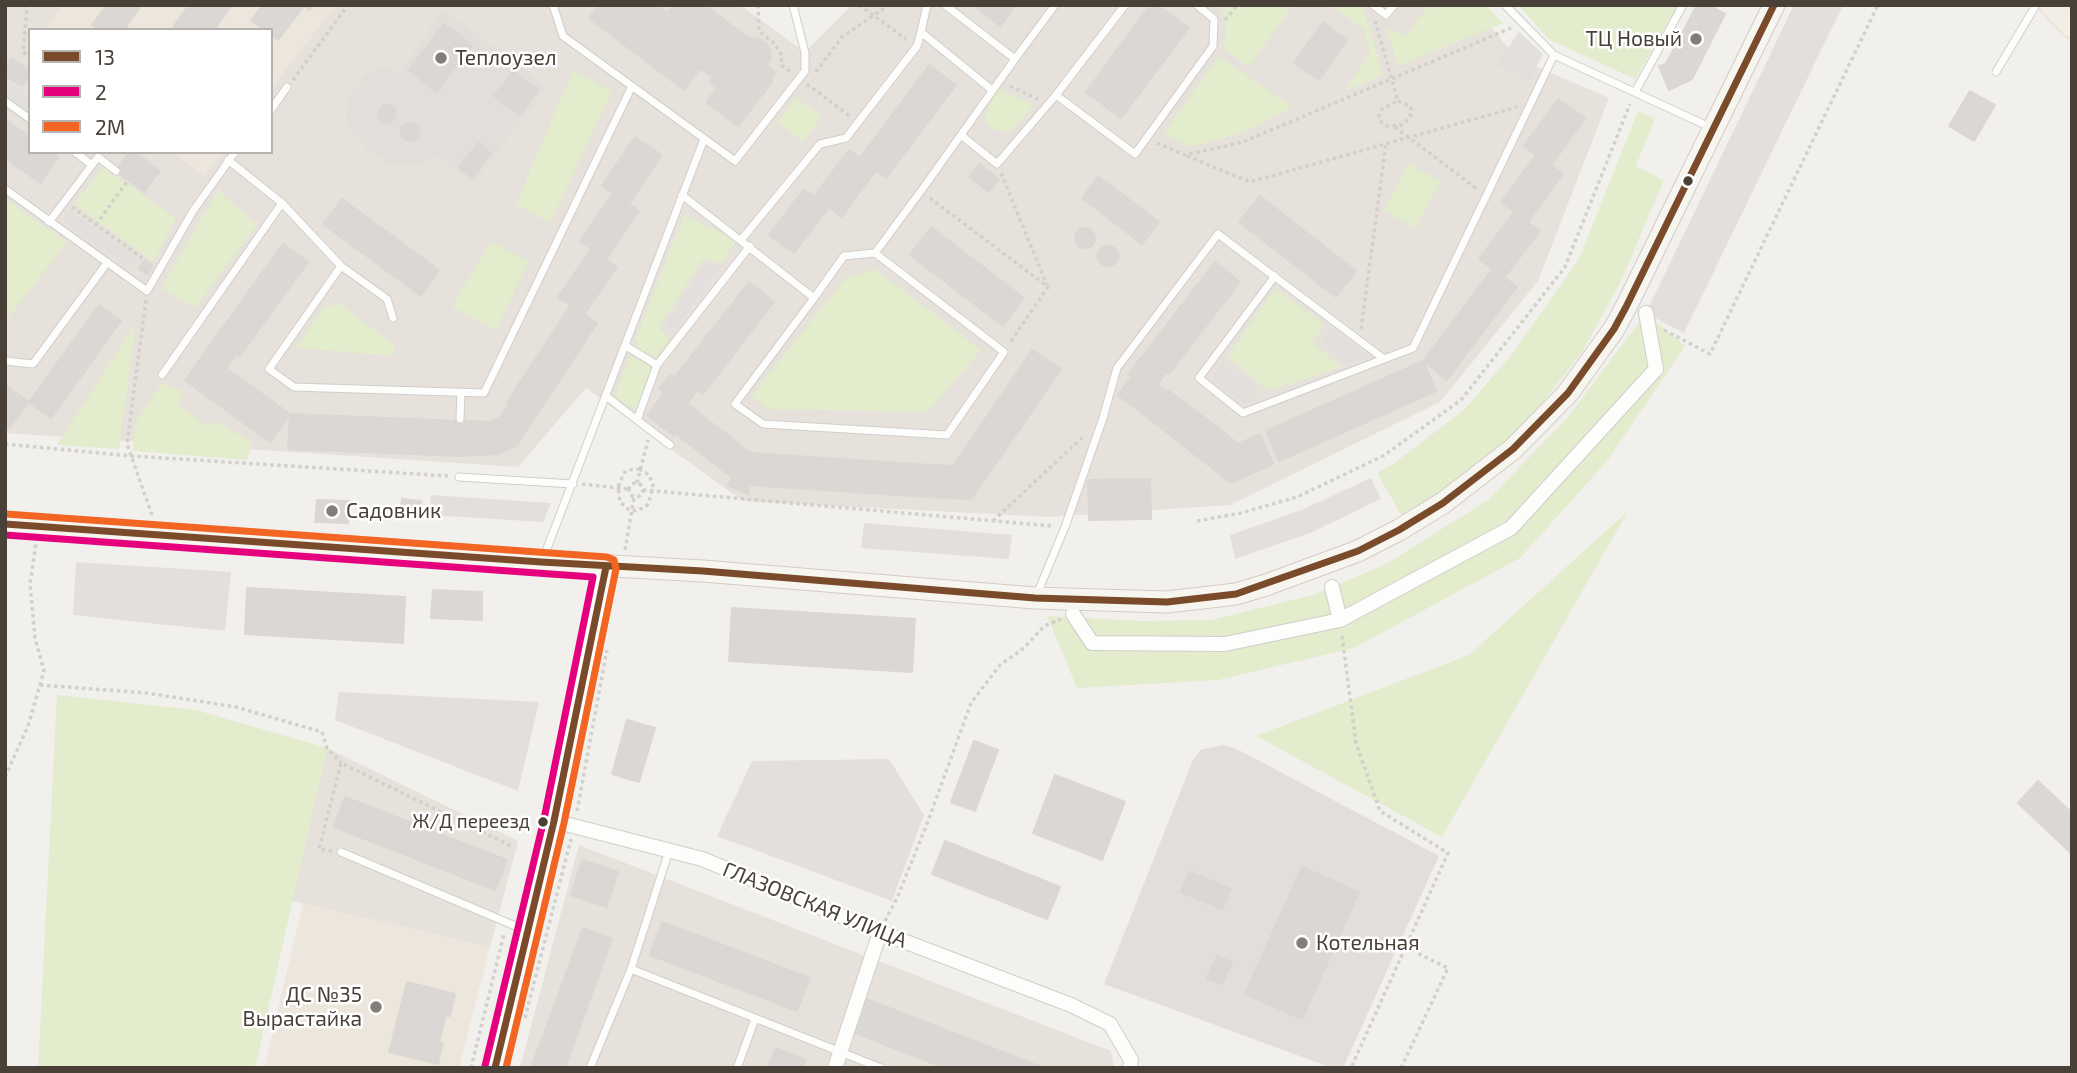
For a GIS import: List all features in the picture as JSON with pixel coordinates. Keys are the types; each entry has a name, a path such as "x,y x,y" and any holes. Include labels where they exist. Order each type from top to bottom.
{"main road":[{"path":"2051,5 2072,27"}],"street":[{"path":"5,524 703,571 1035,598 1167,602 1236,594 1293,577 1359,551 1399,530 1443,503 1494,465 1568,393 1626,307 1774,5"},
{"path":"1073,614 1092,643 1225,644 1340,620 1511,528 1656,369 1646,317"},
{"path":"495,1068 615,567"},
{"path":"1332,587 1340,620"},
{"name":"ГЛАЗОВСКАЯ УЛИЦА","path":"554,821 702,859 880,932 1071,1005 1110,1024 1131,1060 1130,1068"},
{"path":"835,1068 880,932"}],"lane":[{"path":"553,5 563,36 735,161 804,71 805,53 793,5"},
{"path":"741,240 820,144 846,138 917,46 927,5"},
{"path":"945,5 1015,59"},
{"path":"875,253 1055,5"},
{"path":"961,135 997,164 1049,104 1125,5"},
{"path":"1056,95 1135,154 1213,46 1214,19 1197,5"},
{"path":"1373,5 1386,15 1394,5"},
{"path":"1505,5 1554,55 1713,128"},
{"path":"1635,92 1683,5"},
{"path":"1996,72 2036,5"},
{"path":"921,32 992,90"},
{"path":"1275,276 1199,378 1243,413 1413,348 1554,55"},
{"path":"341,266 269,369 294,387 484,393 632,86"},
{"path":"273,107 287,87"},
{"path":"5,101 28,118"},
{"path":"541,562 704,139"},
{"path":"78,154 92,165"},
{"path":"5,189 147,291 193,211 233,154"},
{"path":"49,222 98,157 116,171"},
{"path":"228,160 282,203 341,266 387,299 393,318"},
{"path":"682,194 814,298"},
{"path":"162,375 282,203"},
{"path":"1035,598 1065,527 1104,418 1117,368 1218,234 1384,359"},
{"path":"637,420 657,365 750,246"},
{"path":"875,253 1004,352 947,435 763,424 735,404 844,256 875,253"},
{"path":"5,361 33,364 107,264"},
{"path":"626,346 657,365"},
{"path":"460,419 461,393"},
{"path":"606,396 670,445"},
{"path":"459,477 573,484"},
{"path":"590,1068 631,969 669,851"},
{"path":"341,852 529,932"},
{"path":"631,969 881,1068"},
{"path":"737,1068 755,1019"}],"path":[{"path":"23,5 27,9 23,52 28,56"},
{"path":"287,87 348,5"},
{"path":"758,5 759,31 775,44 782,56 781,65 858,122"},
{"path":"859,5 917,46"},
{"path":"807,84 842,37 888,5"},
{"path":"1646,317 1710,354 1878,5"},
{"path":"1374,18 1398,101"},
{"path":"1185,155 1243,142 1522,23"},
{"path":"999,81 1049,104"},
{"path":"1198,521 1241,513 1297,497 1383,456 1461,400 1565,267 1635,92"},
{"path":"1398,101 1410,106 1412,112 1409,119 1395,127 1388,127 1379,116 1382,109 1398,101"},
{"path":"1146,139 1250,182 1531,104"},
{"path":"1395,127 1486,196"},
{"path":"1359,340 1386,144"},
{"path":"997,164 1048,287"},
{"path":"96,225 128,180"},
{"path":"922,191 1048,287"},
{"path":"64,202 142,258"},
{"path":"1004,352 1048,287"},
{"path":"147,291 127,444 158,534"},
{"path":"993,521 1104,418"},
{"path":"628,489 637,482 650,430"},
{"path":"5,444 131,456 459,477"},
{"path":"634,469 641,470 651,479 652,491 644,508 632,510 620,502 618,487 624,474 634,469"},
{"path":"637,482 643,490"},
{"path":"573,484 618,487 628,489 634,496 615,567"},
{"path":"643,490 1065,527"},
{"path":"634,496 640,495 643,490"},
{"path":"5,777 28,726 44,671 35,638 30,584 39,527"},
{"path":"880,932 912,861 971,703 1000,665 1024,649 1044,626 1073,614"},
{"path":"1340,620 1356,743 1380,811 1448,853 1351,1068"},
{"path":"522,1029 574,827 608,642"},
{"path":"40,685 147,693 236,707 322,732 327,748 341,763 511,846"},
{"path":"341,763 318,849 341,852"},
{"path":"471,1068 507,922"},
{"path":"1401,1068 1448,968 1417,953 1409,940"}],"shaded area":[{"path":"5,5 740,5 805,52 852,5 1472,5 1517,58 1609,98 1538,281 1440,402 1230,505 1049,517 743,501 586,388 518,467 5,433"},
{"path":"63,5 336,5 273,86 273,28 46,28"},
{"path":"1794,5 1843,5 1684,333 1646,313"},
{"path":"443,9 547,87 473,183 439,157 414,166 387,163 365,147 345,122 349,98 365,75 378,67 401,72"},
{"path":"1519,32 1543,54 1529,81 1496,65"},
{"path":"5,80 28,96 28,111 27,112 5,97"},
{"path":"174,154 220,154 204,176"},
{"path":"70,210 136,258 130,267 64,219"},
{"path":"705,265 719,267 673,332 666,325"},
{"path":"1331,329 1368,356 1350,364 1322,341"},
{"path":"1223,363 1259,392 1245,404 1212,377"},
{"path":"1371,478 1381,499 1310,533 1235,559 1230,535 1299,511"},
{"path":"431,495 551,503 543,522 429,515"},
{"path":"864,523 1012,535 1009,559 861,548"},
{"path":"76,562 231,572 225,631 73,615"},
{"path":"339,692 539,702 518,791 335,720"},
{"path":"1222,745 1235,748 1439,856 1343,1068 1332,1068 1104,984 1193,760 1200,750"},
{"path":"327,748 518,841 490,947 292,901"},
{"path":"889,759 924,815 892,901 717,836 752,761"},
{"path":"579,845 1111,1051 1114,1068 520,1068"},
{"name":"ДС №35 Вырастайка","path":"303,903 490,947 459,1068 264,1068"}],"green space":[{"path":"1222,5 1293,5 1249,67 1224,49 1226,28"},
{"path":"1329,5 1359,5 1363,8 1383,75 1345,91 1370,53 1363,28"},
{"path":"1429,5 1486,5 1503,23 1398,66 1386,28 1406,35"},
{"path":"1518,5 1678,5 1635,79 1550,40"},
{"path":"1219,56 1292,107 1246,132 1189,147 1164,133"},
{"path":"573,70 612,92 550,223 516,204"},
{"path":"999,89 1034,105 1015,127 1007,132 992,129 984,120"},
{"path":"796,97 822,117 803,142 778,122"},
{"path":"1638,111 1655,118 1636,166 1664,180 1620,283 1582,352 1534,414 1481,468 1403,518 1377,473 1393,464 1465,409 1512,354 1579,259"},
{"path":"1409,164 1441,182 1415,228 1383,210"},
{"path":"103,167 176,218 154,262 74,204"},
{"path":"218,190 257,225 195,308 161,288"},
{"path":"5,199 67,242 5,322"},
{"path":"684,215 726,235 735,243 721,264 703,259 659,328 670,338 656,358 638,349 636,338"},
{"path":"491,241 529,262 495,331 452,306"},
{"path":"875,269 981,350 928,412 768,409 751,396 845,279"},
{"path":"1275,288 1325,325 1312,343 1342,367 1269,391 1227,357"},
{"path":"340,304 396,346 392,356 296,348 323,307"},
{"path":"1646,313 1685,346 1607,461 1520,558 1354,648 1218,680 1077,688 1047,616 1141,621 1211,620 1313,595 1386,564 1488,500 1568,417"},
{"path":"136,323 119,449 57,445"},
{"path":"630,355 651,367 637,411 614,397"},
{"path":"162,383 184,392 177,404 207,426 217,421 252,443 247,460 133,451 135,423"},
{"path":"1628,511 1442,837 1256,736 1469,655"},
{"path":"57,695 196,710 327,748 255,1068 38,1068"}],"building":[{"path":"107,5 142,5 126,26 128,28 96,28 92,25"},
{"path":"189,5 232,5 215,28 172,28"},
{"path":"263,5 267,8 269,5 314,5 310,10 304,6 278,40 273,36 273,28 261,28 251,20"},
{"path":"599,5 657,5 715,49 684,90 589,18"},
{"path":"674,5 705,5 747,37 760,39 768,45 771,57 767,66 776,72 770,80 772,82 738,126 706,102 717,88 710,82 713,77 700,68 715,49 667,13"},
{"path":"973,5 1016,5 1000,26"},
{"path":"1150,5 1158,5 1189,28 1121,118 1086,92"},
{"name":"ТЦ Новый","path":"1697,5 1708,5 1725,14 1692,79 1669,90 1659,66 1666,64"},
{"path":"1323,22 1347,40 1319,80 1294,63"},
{"name":"Теплоузел","path":"444,24 472,45 437,92 409,70"},
{"path":"11,58 28,70 28,78 22,86 5,75 5,66"},
{"path":"929,65 956,85 886,178 876,170 842,217 829,207 794,253 769,235 804,189 814,196 849,150 860,158"},
{"path":"513,71 539,90 520,115 494,96"},
{"path":"1970,91 1995,105 1974,141 1949,126"},
{"path":"1558,99 1585,118 1551,166 1524,146"},
{"path":"383,105 391,105 396,114 394,121 383,123 378,118 378,110"},
{"path":"5,119 28,136 28,154 54,154 58,157 40,183 5,158"},
{"path":"410,123 416,126 419,132 416,138 410,141 404,138 401,132 404,126"},
{"path":"635,137 662,155 629,204 602,186"},
{"path":"478,143 491,153 472,178 459,168"},
{"path":"128,154 138,154 160,171 144,192 116,171"},
{"path":"1536,155 1563,174 1528,222 1501,202"},
{"path":"979,164 999,179 989,192 969,177"},
{"path":"1098,176 1159,222 1142,244 1082,198"},
{"path":"613,193 639,211 606,259 580,241"},
{"path":"1260,196 1356,271 1336,297 1239,222"},
{"path":"342,199 439,270 421,296 323,224"},
{"path":"1514,212 1540,231 1504,278 1479,259"},
{"path":"931,227 1024,298 1003,326 910,255"},
{"path":"1085,228 1092,231 1095,238 1092,245 1085,248 1078,245 1075,238 1078,231"},
{"path":"283,244 308,262 240,356 215,338"},
{"path":"1108,246 1115,249 1118,256 1115,263 1108,266 1101,263 1098,256 1101,249"},
{"path":"591,249 617,267 584,314 558,297"},
{"path":"145,260 153,266 147,274 138,268"},
{"path":"1215,262 1240,282 1169,374 1144,354"},
{"path":"1492,269 1517,287 1447,380 1423,361"},
{"path":"749,282 774,302 703,394 677,374"},
{"path":"99,305 121,321 51,418 29,402"},
{"path":"571,305 597,323 534,419 507,402"},
{"path":"215,338 237,354 226,368 236,375 216,403 185,380"},
{"path":"1032,350 1061,369 995,465 967,446"},
{"path":"1144,354 1167,372 1157,385 1166,392 1147,417 1118,395 1132,376 1128,374"},
{"path":"1423,361 1436,391 1279,461 1266,431"},
{"path":"677,374 698,389 687,403 695,409 674,436 647,415 664,393 659,389 670,375 674,378"},
{"path":"236,375 290,414 270,442 216,403"},
{"path":"5,385 29,402 9,428 5,424"},
{"path":"1168,390 1221,430 1199,458 1147,417"},
{"path":"508,405 533,420 517,445 498,454 461,456 462,421 491,422 499,418"},
{"path":"695,410 751,453 733,478 677,435"},
{"path":"290,414 462,421 461,456 288,449"},
{"path":"1221,430 1238,444 1260,434 1273,464 1231,483 1199,458"},
{"path":"967,446 995,465 971,499 928,497 930,465 953,466"},
{"path":"751,453 930,465 928,497 749,485"},
{"path":"751,453 749,485 748,494 727,485"},
{"path":"1150,479 1151,519 1089,520 1088,480"},
{"path":"402,499 421,501 418,516 400,513"},
{"name":"Садовник","path":"317,500 350,501 348,523 315,522"},
{"path":"247,588 405,597 403,643 245,634"},
{"path":"433,590 482,592 482,620 431,618"},
{"path":"732,608 915,619 912,672 729,661"},
{"path":"627,720 655,728 639,782 612,774"},
{"path":"974,741 998,750 975,811 951,802"},
{"path":"1055,775 1125,802 1102,860 1033,833"},
{"path":"2038,781 2072,813 2072,854 2018,803"},
{"path":"345,797 507,860 495,890 334,827"},
{"path":"945,841 1060,887 1047,919 932,874"},
{"path":"582,860 618,872 607,907 571,895"},
{"name":"Котельная","path":"1302,867 1359,892 1302,1019 1245,994"},
{"path":"1190,872 1231,889 1222,909 1181,892"},
{"path":"662,922 810,978 797,1011 650,955"},
{"path":"583,928 612,939 565,1068 531,1068"},
{"path":"1217,956 1232,962 1222,984 1207,978"},
{"path":"407,982 455,994 450,1016 446,1015 439,1042 443,1043 438,1064 389,1052"},
{"path":"866,999 1044,1068 945,1068 853,1032"},
{"path":"776,1048 806,1060 803,1068 768,1068"}],"transit line":[{"name":"13","path":"5,524 703,571 1035,598 1167,602 1236,594 1358,551 1399,530 1443,503 1513,449 1568,393 1614,329 1626,307 1774,5"},
{"name":"2М","path":"6,514 607,557 614,560 616,569 564,823 506,1068"},
{"name":"2","path":"5,535 593,577 544,819 485,1066"},
{"name":"13","path":"495,1068 554,821 606,567"}],"place":[{"name":"ТЦ Новый","path":"1696,39"},
{"name":"Теплоузел","path":"441,58"},
{"name":"Садовник","path":"332,511"},
{"name":"Ж/Д переезд","path":"543,822"},
{"name":"Котельная","path":"1302,943"},
{"name":"ДС №35 Вырастайка","path":"376,1007"}]}
